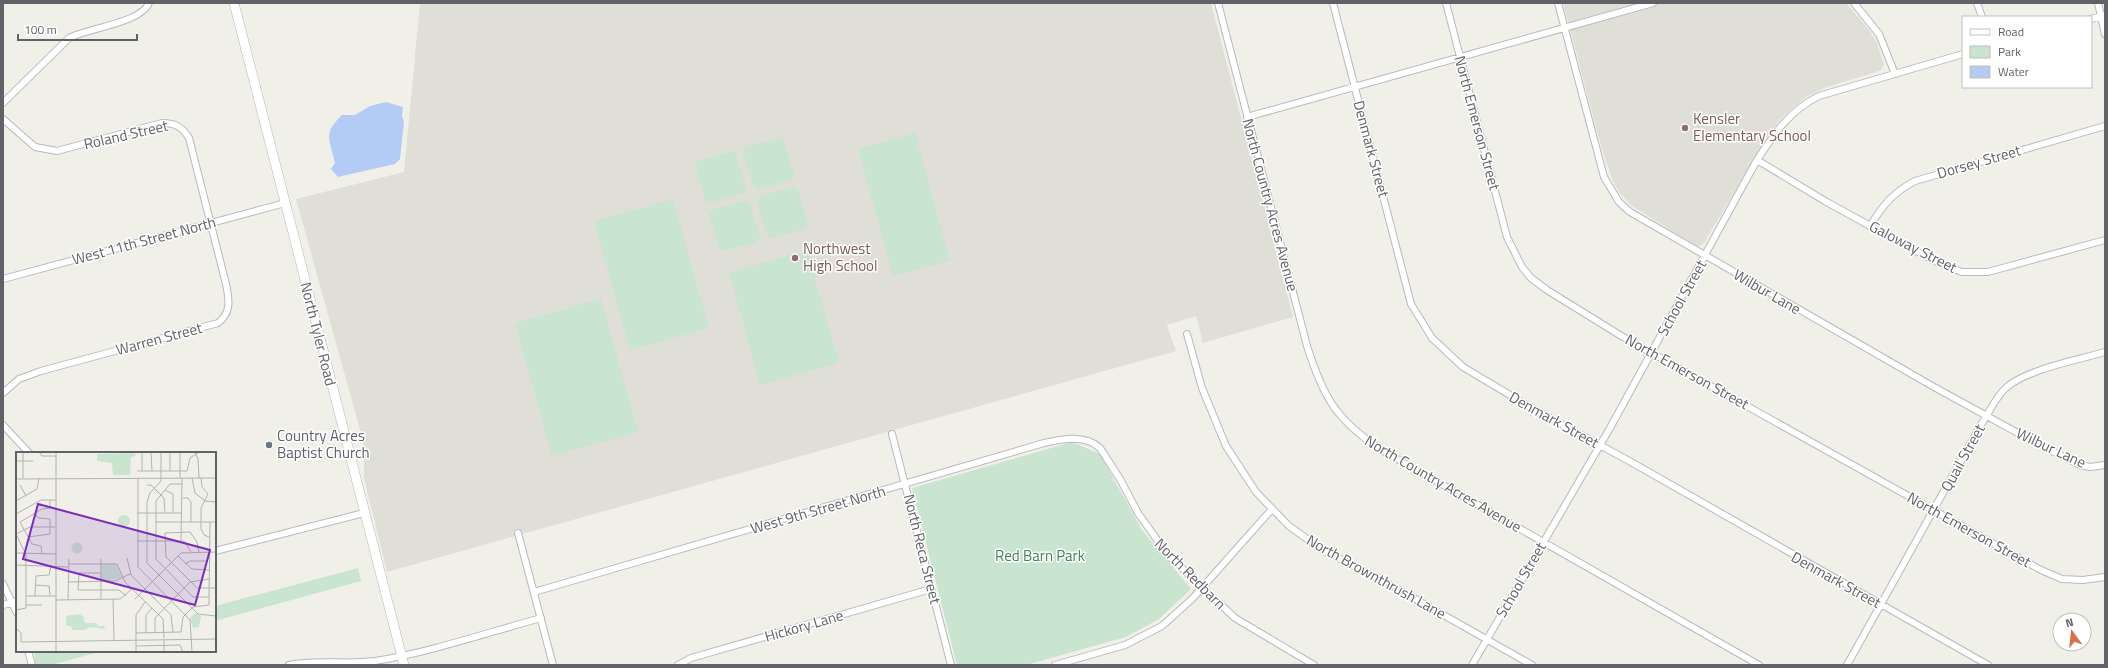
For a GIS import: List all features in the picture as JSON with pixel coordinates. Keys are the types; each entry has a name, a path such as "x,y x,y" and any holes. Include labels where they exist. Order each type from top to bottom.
{"main road":[{"name":"North Tyler Road","path":"234,3 404,665"}],"street":[{"path":"3,103 69,38 130,18 144,10 149,3"},
{"name":"North Country Acres Avenue","path":"1218,3 1307,346 1324,391 1334,408 1347,424 1358,435 1380,449 1759,665"},
{"name":"Denmark Street","path":"1333,3 1411,304 1432,338 1463,367 1530,407 1600,445 1988,665"},
{"name":"North Emerson Street","path":"1446,3 1507,237 1522,267 1531,278 1547,290 1652,352 2009,553 2062,579 2083,580 2105,577"},
{"name":"Wilbur Lane","path":"1558,3 1594,142 1609,188 1619,202 1630,212 2038,444 2080,465 2090,467 2105,465"},
{"path":"1247,117 1653,3"},
{"path":"1854,3 1879,34 1895,74"},
{"path":"1977,3 1982,16"},
{"path":"2098,3 2103,15 2105,34"},
{"path":"2092,18 2103,15"},
{"name":"School Street","path":"1472,665 1600,445 1757,160 1778,128 1810,101 1830,92 1962,54"},
{"name":"Roland Street","path":"3,119 35,147 57,151 162,123 174,123 184,130 189,138 211,224"},
{"name":"Dorsey Street","path":"1871,225 1880,209 1892,196 1904,186 1915,181 2105,126"},
{"name":"Galoway Street","path":"1757,160 1825,201 1945,266 1962,272 1988,272 2105,240"},
{"name":"West 11th Street North","path":"3,279 285,203"},
{"name":"Warren Street","path":"3,393 19,379 41,371 211,325 223,320 229,304 226,284 211,224"},
{"name":"North Brownthrush Lane","path":"1187,334 1202,388 1226,446 1256,492 1289,526 1324,551 1380,579 1532,665"},
{"name":"Quail Street","path":"1847,665 2002,392 2015,382 2037,372 2105,352"},
{"path":"3,425 28,452"},
{"name":"North Reca Street","path":"892,434 951,665"},
{"name":"West 9th Street North","path":"534,592 1065,439 1090,441 1100,448"},
{"name":"North Redbarn","path":"1100,448 1152,535 1168,555 1201,588 1235,618 1314,665"},
{"path":"1055,665 1125,645 1162,626 1192,599 1272,509"},
{"path":"216,552 364,513"},
{"path":"518,533 553,665"},
{"path":"3,584 15,602 3,605"},
{"name":"Hickory Lane","path":"678,665 691,658 932,589"},
{"path":"289,665 305,661 335,663 374,661 541,618"},
{"path":"28,652 32,665"}],"shaded area":[{"name":"Northwest High School","path":"420,3 1211,3 1293,317 1203,343 1196,316 1167,325 1176,351 387,572 364,478 364,450 362,437 296,199 404,172"},
{"name":"Kensler Elementary School","path":"1563,3 1846,3 1870,31 1877,43 1884,65 1881,70 1824,88 1806,97 1781,118 1767,137 1704,243 1698,247 1632,206 1619,192 1613,181 1601,146"}],"green space":[{"path":"915,133 950,261 893,276 858,149"},
{"path":"779,138 784,140 794,175 791,180 758,189 753,186 743,152 746,147"},
{"path":"732,151 736,154 746,189 743,193 710,203 705,200 695,165 698,161"},
{"path":"793,187 798,189 808,224 805,229 772,238 767,236 757,201 760,196"},
{"path":"673,199 709,328 630,350 594,221"},
{"path":"745,200 750,203 760,238 757,242 724,251 719,249 709,214 712,210"},
{"path":"807,250 839,363 760,385 729,272"},
{"path":"601,299 638,432 552,456 515,323"},
{"name":"Red Barn Park","path":"1072,442 1100,454 1142,530 1191,589 1159,619 1126,637 1026,665 957,665 912,488"},
{"path":"358,568 361,581 216,621 216,606"},
{"path":"99,652 51,665 36,665 34,653"}],"water":[{"path":"386,102 403,107 402,116 404,122 400,159 395,164 338,177 331,169 335,163 329,137 332,127 342,115 355,115 370,106"}],"place":[{"name":"Kensler Elementary School","path":"1685,128"},
{"name":"Northwest High School","path":"795,258"},
{"name":"Country Acres Baptist Church","path":"269,445"}]}
